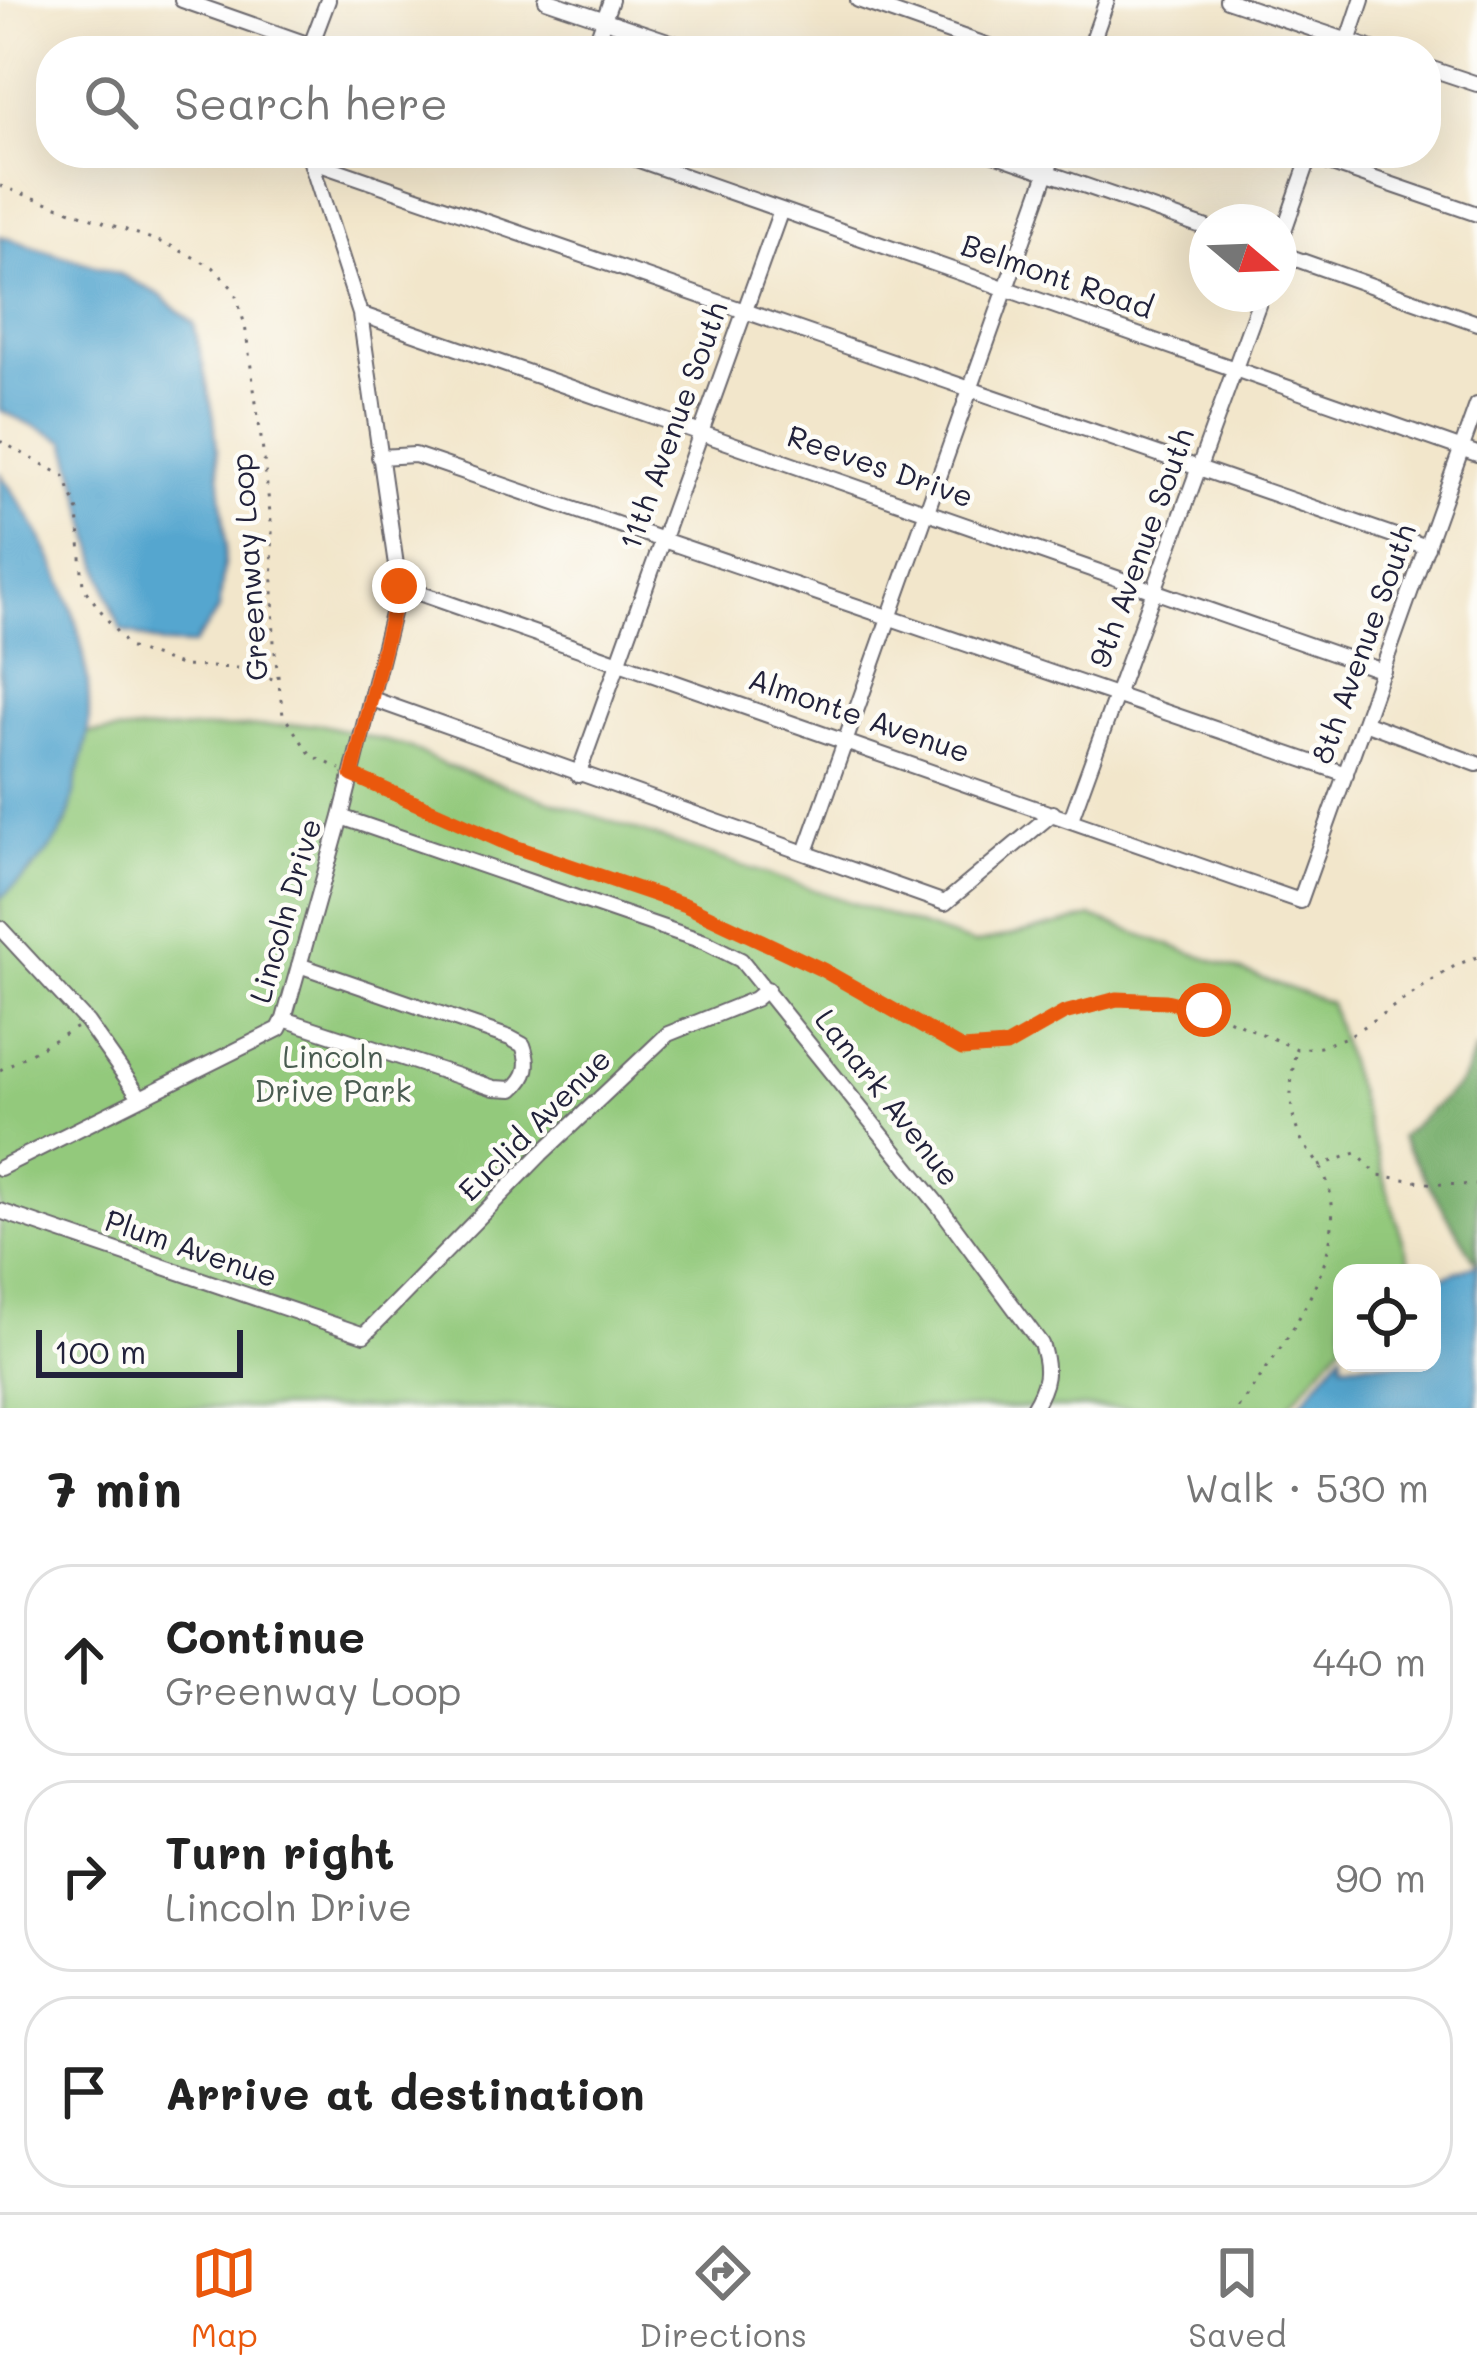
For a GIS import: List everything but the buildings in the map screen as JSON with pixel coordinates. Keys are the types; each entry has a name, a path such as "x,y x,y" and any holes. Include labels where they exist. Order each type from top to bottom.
{"street":[{"path":"182,0 281,36"},
{"path":"320,36 328,0"},
{"path":"546,0 654,36"},
{"path":"598,36 611,0"},
{"path":"859,0 961,36"},
{"path":"1094,36 1107,0"},
{"path":"1227,0 1321,36"},
{"path":"1350,36 1362,0"},
{"path":"1441,72 1477,84"},
{"name":"Lincoln Drive","path":"0,1168 279,1029 284,1019 399,586 360,314 313,168"},
{"path":"340,168 743,313 1427,547"},
{"name":"Belmont Road","path":"662,168 1470,451"},
{"path":"1034,168 1189,222"},
{"path":"806,852 1050,168"},
{"path":"1292,204 1303,168"},
{"path":"1347,168 1477,214"},
{"name":"11th Avenue South","path":"578,776 781,210"},
{"path":"1297,256 1477,323"},
{"name":"9th Avenue South","path":"1071,819 1256,312"},
{"name":"Reeves Drive","path":"360,314 1383,671"},
{"name":"8th Avenue South","path":"1300,901 1427,547 1470,451 1477,405"},
{"path":"379,458 415,455 1346,774"},
{"name":"Almonte Avenue","path":"399,586 1300,901"},
{"path":"371,699 945,903 1053,813"},
{"path":"1364,722 1477,764"},
{"name":"Lanark Avenue","path":"341,817 705,942 741,960 939,1206 1041,1344 1049,1366 1033,1408"},
{"path":"0,928 86,1022 140,1097"},
{"path":"284,1019 494,1088 513,1089 524,1079 529,1060 524,1045 299,964"},
{"name":"Euclid Avenue","path":"364,1335 541,1154 668,1034 755,999 766,989"},
{"name":"Plum Avenue","path":"0,1211 364,1335"}],"path":[{"name":"Greenway Loop","path":"0,186 169,245 213,266 234,290 245,325 264,460 273,553 274,645 283,715 311,755 515,847 685,905 823,970 962,1049 1006,1046 1064,1013 1117,999 1166,1001 1204,1010 1297,1048"},
{"path":"0,441 64,476 78,511 83,587 128,647 183,666 237,668 280,680"},
{"path":"1238,1408 1315,1290 1332,1220 1325,1175 1298,1134 1289,1089 1297,1048 1321,1047 1349,1036 1456,965 1477,957"},
{"path":"0,1070 86,1022"},
{"path":"1319,1166 1356,1153 1378,1175 1477,1185"}],"green space":[{"name":"Lincoln Drive Park","path":"319,724 409,747 444,765 974,944 1092,917 1330,1003 1410,1264 1333,1264 1333,1354 1287,1408 0,1408 0,899 33,870 66,824 88,733"},
{"path":"1477,1047 1477,1264 1400,1137 1461,1083"}],"water":[{"path":"0,236 120,274 160,295 194,324 214,418 226,545 219,610 193,645 162,644 121,630 66,441 0,410"},
{"path":"0,474 37,531 67,595 78,629 89,698 87,738 66,822 46,854 0,899"},
{"path":"1477,1264 1477,1408 1297,1408 1333,1363 1333,1372 1441,1372 1441,1278"}],"route":[{"path":"399,586 352,775 515,847 685,905 823,970 962,1049 1006,1046 1064,1013 1117,999 1166,1001 1204,1010"}]}
